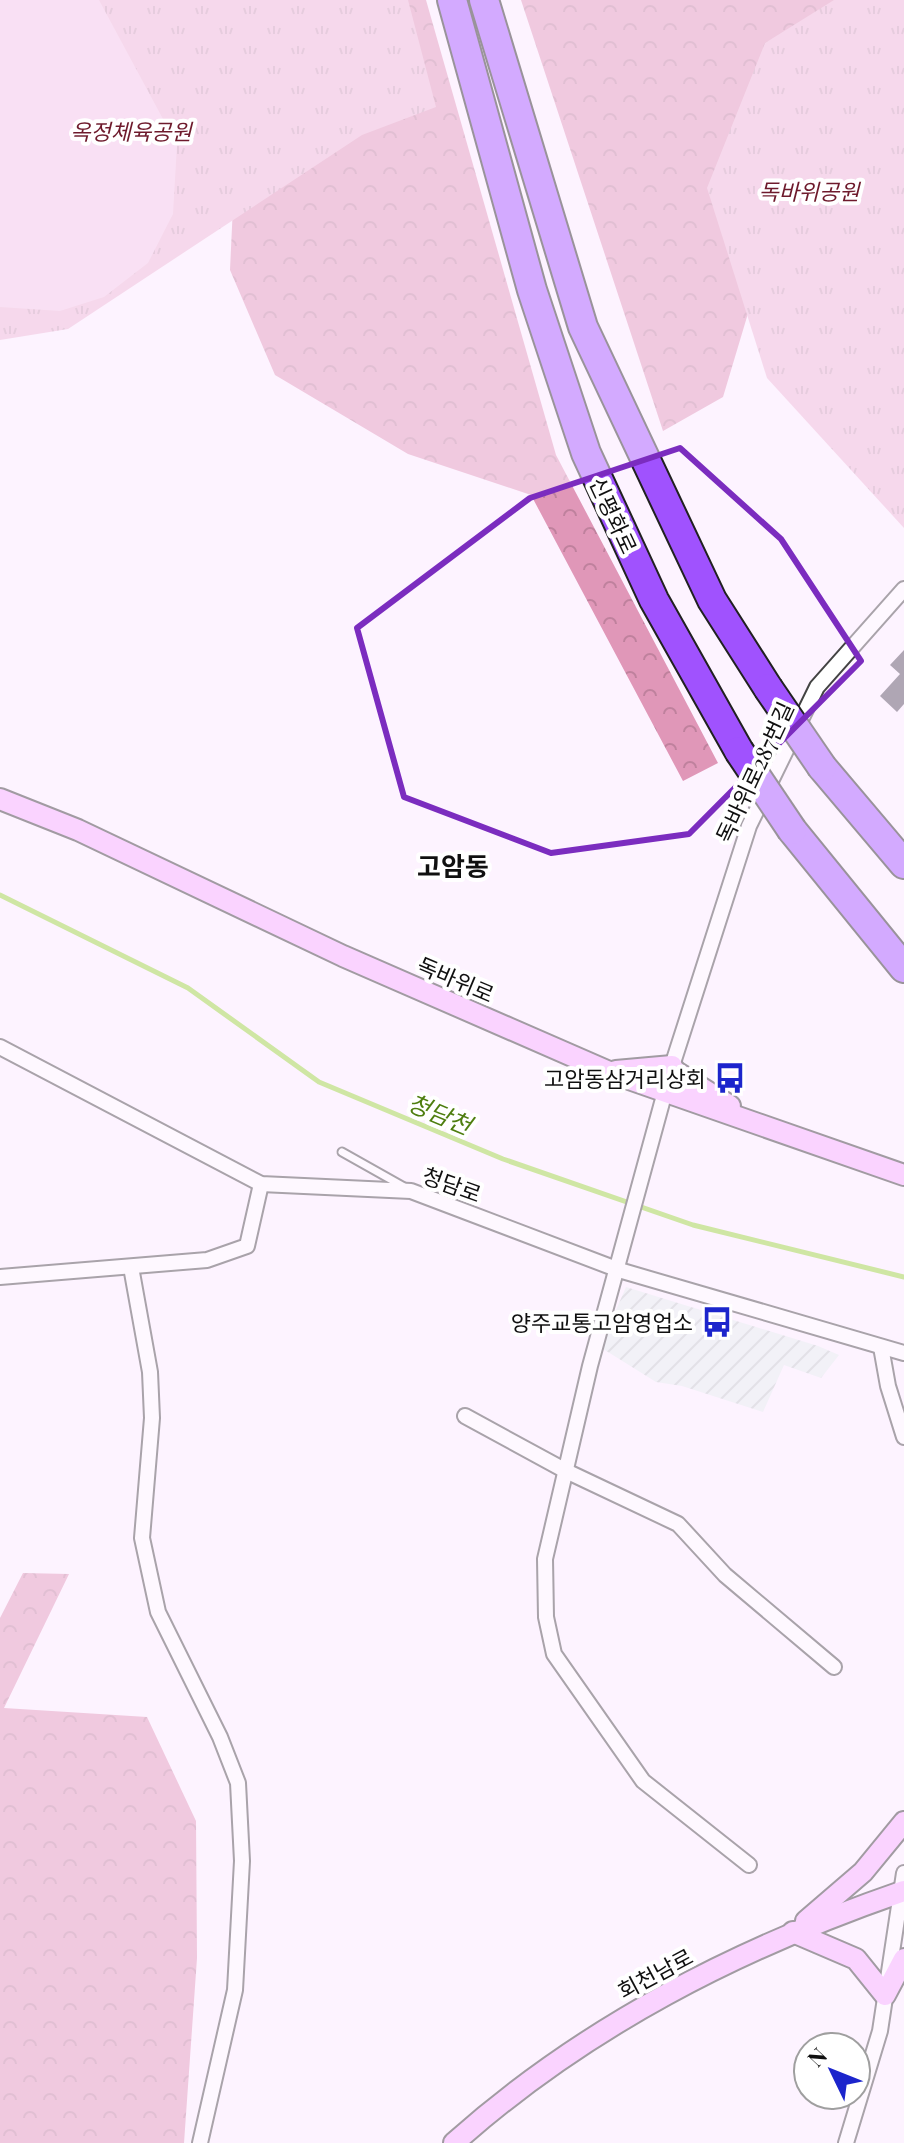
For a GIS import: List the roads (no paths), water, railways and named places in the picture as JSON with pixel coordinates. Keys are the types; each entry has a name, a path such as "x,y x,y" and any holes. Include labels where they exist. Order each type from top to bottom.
{"highway":[{"name":"신평화로","path":"452,0 532,290 586,453 654,600 739,751 792,830 904,968"},
{"path":"484,0 583,327 712,600 822,767 904,864"}],"main road":[{"name":"독바위로","path":"0,799 78,830 343,956 609,1072 904,1175"},
{"path":"609,1072 673,1068 753,1122"},
{"path":"904,1822 863,1872 793,1932 856,1959 885,1995 904,1959"},
{"name":"회천남로","path":"454,2143 551,2064 616,2021 695,1977 903,1886"}],"street":[{"name":"독바위로287번길","path":"665,1092 756,812 817,687 904,589"},
{"name":"청담로","path":"0,1047 261,1184 411,1191 620,1264 904,1353"},
{"path":"665,1092 590,1366 545,1559 546,1617 554,1654 643,1781 749,1865"},
{"path":"0,1277 207,1260 247,1246 261,1184"},
{"path":"131,1267 150,1372 152,1418 142,1538 158,1612 220,1737 238,1783 242,1861 235,1990 200,2143"},
{"path":"881,1347 888,1386 904,1437"},
{"path":"465,1416 566,1471 678,1524 725,1575 834,1667"},
{"path":"846,2143 880,2031 903,1886"}],"lane":[{"path":"342,1152 411,1191"}],"waterway":[{"name":"청담천","path":"0,895 188,988 319,1082 503,1159 693,1225 904,1277"}],"place":[{"name":"고암동삼거리상회","path":"730,1078"},
{"name":"양주교통고암영업소","path":"717,1322"}],"district":[{"name":"고암동","path":"453,865"}],"park label":[{"name":"옥정체육공원","path":"131,131"},
{"name":"독바위공원","path":"809,191"}]}
